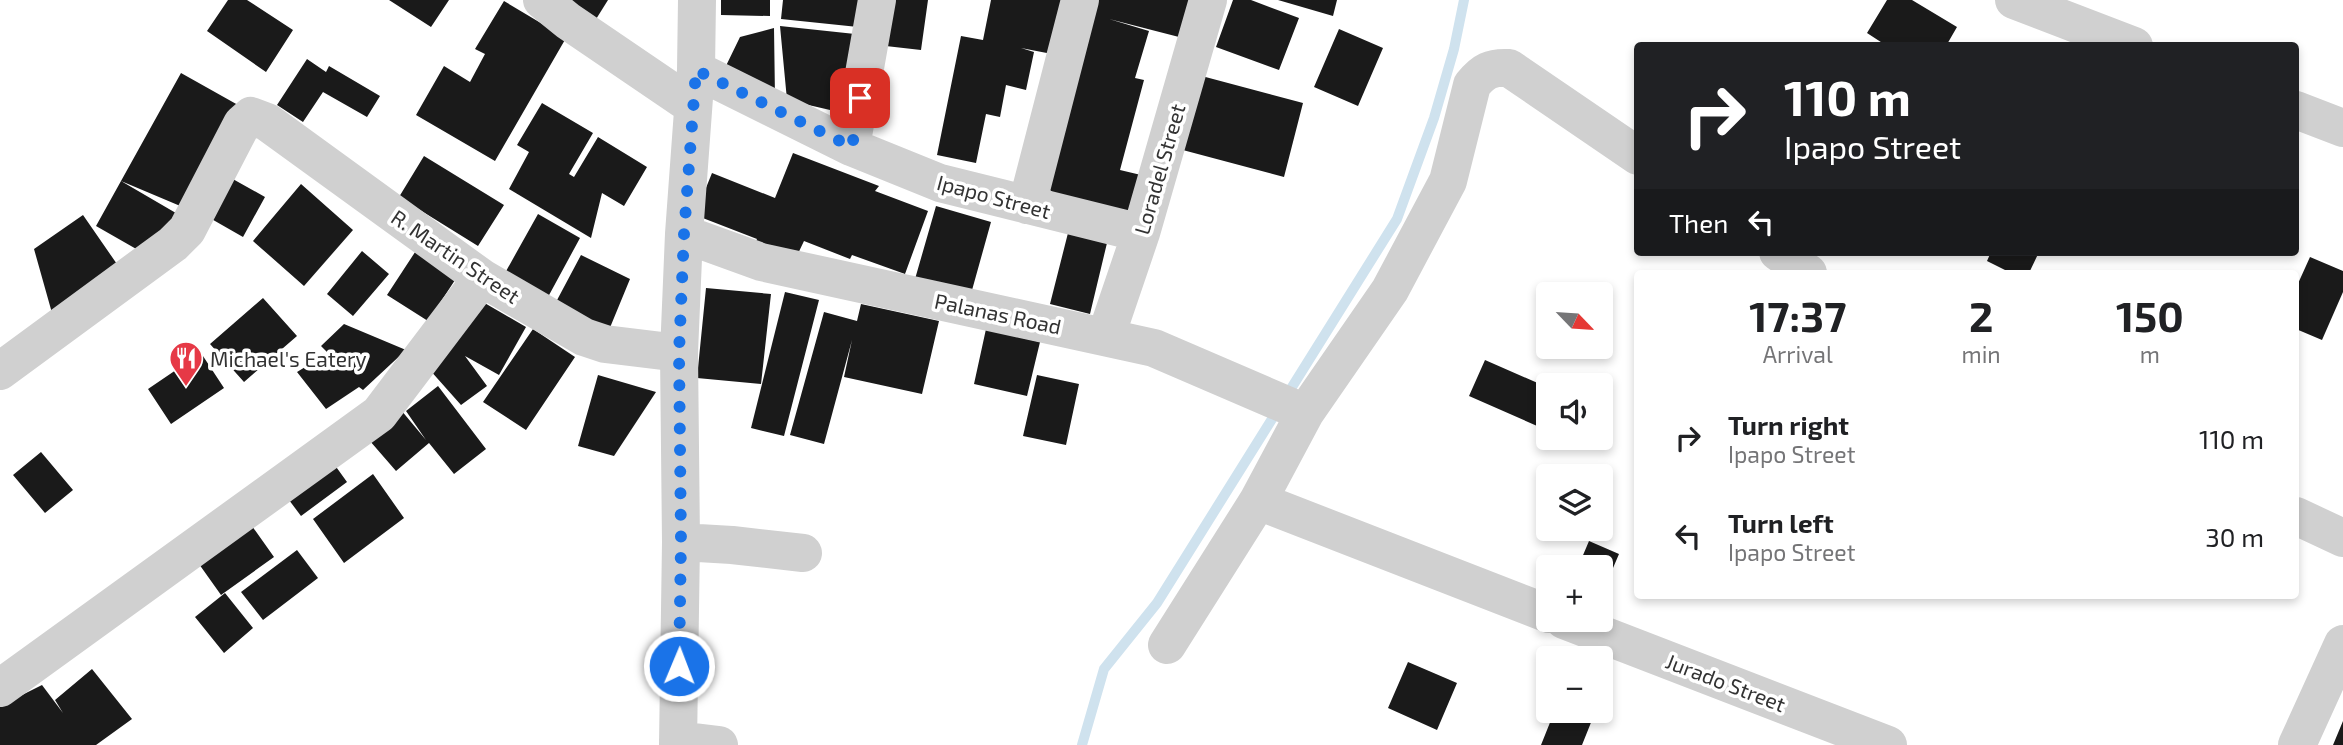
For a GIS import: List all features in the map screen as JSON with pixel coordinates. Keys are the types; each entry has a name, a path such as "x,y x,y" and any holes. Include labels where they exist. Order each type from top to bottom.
{"street":[{"name":"Ipapo Street","path":"542,0 568,21 695,88 940,183 1141,233"},
{"path":"697,0 695,88 684,234 679,353 681,542 678,742 719,745"},
{"path":"852,147 877,0"},
{"path":"1027,205 1080,0"},
{"name":"Loradel Street","path":"1106,336 1141,233 1208,0"},
{"path":"2014,0 2124,42"},
{"path":"1167,645 1258,501 1288,405 1391,290 1448,181 1472,85 1480,74 1492,67 1509,68 1634,153"},
{"path":"2299,111 2343,128"},
{"name":"R. Martin Street","path":"0,371 173,244 187,230 242,124 251,116 267,122 482,278 584,337 605,344 679,353"},
{"name":"Palanas Road","path":"684,234 761,262 1154,348 1288,405"},
{"path":"1784,256 1804,270"},
{"path":"0,688 379,414 482,278"},
{"path":"1258,501 1536,609"},
{"path":"2299,517 2343,538"},
{"path":"681,542 803,553"},
{"name":"Jurado Street","path":"1594,632 1876,743"},
{"path":"2297,745 2343,644"}],"building":[{"path":"228,0 247,0 293,30 266,72 207,31"},
{"path":"389,0 449,0 431,27"},
{"path":"557,0 608,0 593,24"},
{"path":"721,0 770,0 770,16 721,15"},
{"path":"783,0 861,0 858,27 781,19"},
{"path":"883,0 928,0 921,50 877,45"},
{"path":"991,0 1063,0 1052,54 1021,48 1034,52 1026,90 1006,85 1000,117 986,114 976,163 937,155 961,36 983,40"},
{"path":"1096,0 1189,0 1179,37 1109,19 1149,31 1135,78 1144,80 1120,170 1141,175 1131,212 1058,197 1043,184"},
{"path":"1233,0 1251,0 1299,18 1279,70 1216,47"},
{"path":"1278,0 1337,0 1333,16"},
{"path":"1887,0 1912,0 1957,27 1948,42 1881,42 1867,33"},
{"path":"504,1 566,38 495,161 416,115 444,66 470,82 485,54 475,49"},
{"path":"780,26 855,34 843,113 787,100"},
{"path":"774,28 775,98 723,72 740,37"},
{"path":"1339,29 1383,48 1358,106 1314,87"},
{"path":"307,59 326,72 329,66 380,96 367,117 323,92 303,122 277,105"},
{"path":"181,73 238,105 185,208 121,181"},
{"path":"1198,75 1303,103 1284,177 1179,149"},
{"path":"542,103 593,133 569,174 574,177 598,137 647,167 624,206 602,193 591,238 509,189 529,152 517,145"},
{"path":"793,153 879,186 875,191 928,211 905,274 852,255 850,259 804,241 794,262 754,245 757,239 695,215 712,173 775,198"},
{"path":"424,156 504,205 478,246 399,197"},
{"path":"231,178 265,197 243,237 208,217"},
{"path":"121,181 181,216 145,254 96,226"},
{"path":"301,184 353,230 304,286 253,241"},
{"path":"936,206 991,222 969,301 913,286"},
{"path":"538,214 580,238 548,297 505,273"},
{"path":"83,215 119,267 52,313 34,249"},
{"path":"1068,233 1107,243 1090,314 1050,304"},
{"path":"421,243 461,271 428,321 387,295"},
{"path":"362,251 389,274 353,316 327,294"},
{"path":"581,255 630,279 609,330 556,302"},
{"path":"1989,256 2037,256 2030,270 2005,270 1987,261"},
{"path":"2310,257 2343,271 2343,292 2322,340 2299,330 2299,281"},
{"path":"706,288 771,294 761,384 697,378"},
{"path":"785,292 819,300 784,436 751,428"},
{"path":"263,298 297,336 244,382 210,344"},
{"path":"476,298 526,327 499,375 465,356 487,386 461,405 429,369"},
{"path":"861,304 939,321 922,394 844,377 852,340 824,444 790,435 824,312 857,321"},
{"path":"344,324 406,350 363,390 359,387 326,409 297,372 328,353 321,346"},
{"path":"533,329 575,357 526,430 483,402"},
{"path":"986,329 1040,342 1027,396 974,384"},
{"name":"Michael's Eatery","path":"201,353 224,388 171,424 148,389"},
{"path":"1485,360 1536,382 1536,425 1469,396"},
{"path":"598,375 656,392 614,456 578,446"},
{"path":"1037,375 1079,384 1066,445 1023,436"},
{"path":"438,386 486,449 454,474 429,443 396,471 363,433 396,404 426,440 406,411"},
{"path":"41,452 73,490 45,513 13,475"},
{"path":"329,457 347,482 301,516 283,492"},
{"path":"373,474 404,518 344,563 313,519"},
{"path":"247,519 274,557 221,595 194,557"},
{"path":"1589,541 1619,554 1613,568 1613,555 1583,555"},
{"path":"297,550 318,578 263,620 241,592"},
{"path":"225,593 253,628 224,653 195,617"},
{"path":"1408,662 1457,683 1437,730 1388,708"},
{"path":"92,669 132,719 96,745 0,745 0,706 42,685 63,713 55,700"},
{"path":"2343,721 2343,745 2333,745"},
{"path":"1550,723 1591,723 1582,745 1541,745"}],"waterway":[{"path":"1082,745 1104,669 1157,603 1397,219 1434,118 1454,49 1464,0"}],"place":[{"name":"Michael's Eatery","path":"186,388"}],"route":[{"path":"679,666 679,353 684,234 696,70 852,147 860,98"}]}
